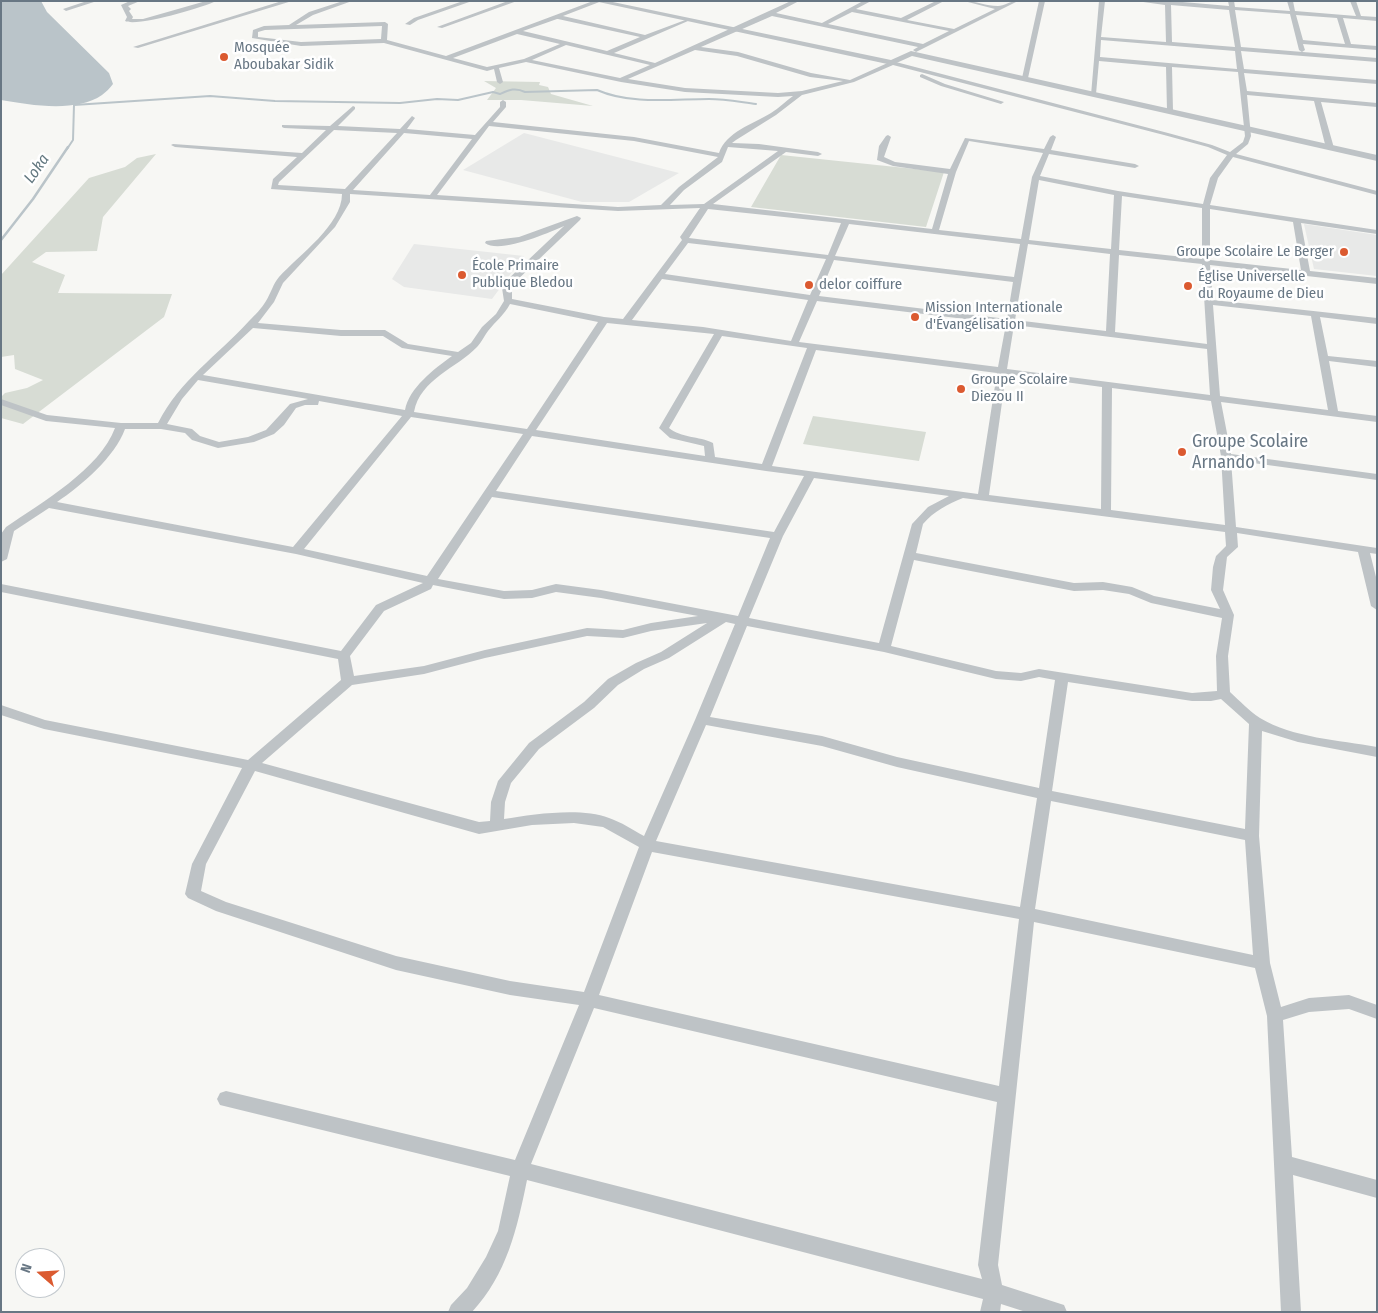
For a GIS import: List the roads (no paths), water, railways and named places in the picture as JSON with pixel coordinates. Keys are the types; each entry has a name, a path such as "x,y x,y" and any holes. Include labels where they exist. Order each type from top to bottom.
{"street":[{"path":"66,9 94,1"},
{"path":"137,1 124,6 128,9 126,11 130,18 128,21 143,21 213,1"},
{"path":"136,47 289,1"},
{"path":"291,27 311,12 349,1"},
{"path":"408,24 416,19 469,1"},
{"path":"440,27 514,1"},
{"path":"447,58 598,1 912,67 1210,146 1232,155 1377,193"},
{"path":"621,80 696,48 796,1"},
{"path":"822,25 868,1"},
{"path":"902,20 941,1"},
{"path":"966,1 999,8"},
{"path":"526,60 621,80 685,90 778,95 802,93 834,87 892,63 1015,1"},
{"path":"1025,78 1042,1"},
{"path":"1093,94 1102,1"},
{"path":"1139,1 1232,5 1293,13 1377,19"},
{"path":"1290,1 1304,54"},
{"path":"1353,1 1359,18"},
{"path":"1168,2 1169,44"},
{"path":"1232,5 1244,93 1248,140 1234,151 1214,178 1206,207 1206,261 1215,398 1226,456 1232,529 1232,547 1222,556 1218,567 1217,590 1228,615 1222,656 1224,694 1256,722 1301,737 1377,752"},
{"path":"851,10 954,31"},
{"path":"771,14 923,46"},
{"path":"1339,16 1349,46"},
{"path":"558,17 646,37"},
{"path":"610,52 686,20"},
{"path":"384,41 385,24 291,27 255,31 255,38 301,44 384,41 480,68 496,67 526,60 566,43"},
{"path":"518,32 658,64"},
{"path":"1098,38 1376,61"},
{"path":"1300,42 1377,48"},
{"path":"696,48 738,54 810,75 852,80"},
{"path":"911,53 1377,158"},
{"path":"1096,59 1377,82"},
{"path":"1169,65 1170,112"},
{"path":"496,67 500,82"},
{"path":"912,67 914,73 943,85 1001,102"},
{"path":"664,207 670,198 699,174 718,162 722,156 725,144 775,113 785,103 802,93"},
{"path":"1244,93 1377,105"},
{"path":"1317,100 1330,148"},
{"path":"431,198 502,106 503,102"},
{"path":"353,108 302,155 276,181 274,187 618,209 706,206 1377,281"},
{"path":"346,193 412,118"},
{"path":"488,124 634,139 722,156"},
{"path":"284,126 402,131 478,137"},
{"path":"888,137 880,158 884,161 893,164 952,172"},
{"path":"983,498 1010,322 1036,177 1053,137"},
{"path":"935,231 952,172 967,139 1135,166"},
{"path":"725,144 818,154"},
{"path":"175,145 302,155"},
{"path":"626,322 686,240 684,237 706,206 784,150"},
{"path":"1036,177 1118,193 1377,232"},
{"path":"161,426 182,391 251,325 272,298 278,283 328,232 337,217 344,210 348,198 346,193"},
{"path":"1110,334 1118,193"},
{"path":"489,244 510,243 527,239 577,218 597,207"},
{"path":"296,550 409,414 411,402 420,390 440,368 474,345 485,329 499,316 508,301 506,288 508,284 577,218"},
{"path":"1296,219 1306,273"},
{"path":"794,344 846,221"},
{"path":"686,240 1018,280"},
{"path":"659,276 813,298 1211,347"},
{"path":"508,301 604,320 678,327 794,344 1377,419"},
{"path":"1208,302 1377,321"},
{"path":"1315,314 1334,414"},
{"path":"348,680 344,656 380,608 427,586 604,320"},
{"path":"251,325 341,333 385,333 405,346 460,355"},
{"path":"710,459 709,445 702,440 682,439 668,434 664,428 719,333"},
{"path":"766,468 813,346"},
{"path":"1323,358 1377,364"},
{"path":"195,377 409,414 766,468 983,498 1106,511 1377,551"},
{"path":"1106,384 1106,511"},
{"path":"1,402 46,418 121,426 161,426 188,431 196,438 210,443 228,444 250,440 270,432 280,424 286,412 293,406 304,402 345,403"},
{"path":"1,559 6,535 10,529 48,504 91,469 116,440 121,426"},
{"path":"116,440 150,426"},
{"path":"1226,456 1377,477"},
{"path":"458,1312 474,1295 493,1264 507,1232 520,1170 589,1000 647,844 702,720 777,536 811,473"},
{"path":"488,493 777,536"},
{"path":"884,648 918,524 925,513 941,503 964,494"},
{"path":"48,504 296,550 469,590 504,595 532,594 556,588 601,594 726,616 884,648 996,675 1021,677 1039,672 1192,697 1211,697 1224,694"},
{"path":"1363,549 1377,606"},
{"path":"910,556 1074,586 1103,586 1132,591 1152,599 1228,615"},
{"path":"1,588 344,656"},
{"path":"726,616 651,627 624,634 587,632 485,654 424,670 348,680 251,765 199,864 194,894 220,907 396,963 510,988 589,1000 1006,1096"},
{"path":"497,824 498,802 505,781 534,746 589,705 613,682 640,666 665,655 726,616"},
{"path":"990,1312 994,1292 988,1265 1006,1096 1027,914 1062,676"},
{"path":"1,710 44,724 251,765 479,828 497,824 574,818 606,822 647,844 1027,914 1262,963"},
{"path":"702,720 822,741 896,762 1045,795 1252,836"},
{"path":"1256,722 1252,836 1262,963 1275,1016 1291,1312"},
{"path":"1275,1016 1309,1005 1348,1002 1377,1012"},
{"path":"226,1099 520,1170 994,1292 1057,1312"},
{"path":"1282,1164 1377,1189"}],"waterway":[{"path":"67,149 73,140 74,105 210,96 275,101 400,103 437,99 458,100 493,92 500,94 515,89 525,92 597,90 624,98 667,100 715,99 756,104"},
{"name":"Loka","path":"1,240 33,199 68,147"}],"place":[{"name":"Mosquée Aboubakar Sidik","path":"224,57"},
{"name":"Groupe Scolaire Le Berger","path":"1344,252"},
{"name":"École Primaire Publique Bledou","path":"462,275"},
{"name":"delor coiffure","path":"809,285"},
{"name":"Église Universelle du Royaume de Dieu","path":"1188,286"},
{"name":"Mission Internationale d'Évangélisation","path":"915,317"},
{"name":"Groupe Scolaire Diezou II","path":"961,389"},
{"name":"Groupe Scolaire Arnando 1","path":"1182,452"}]}
